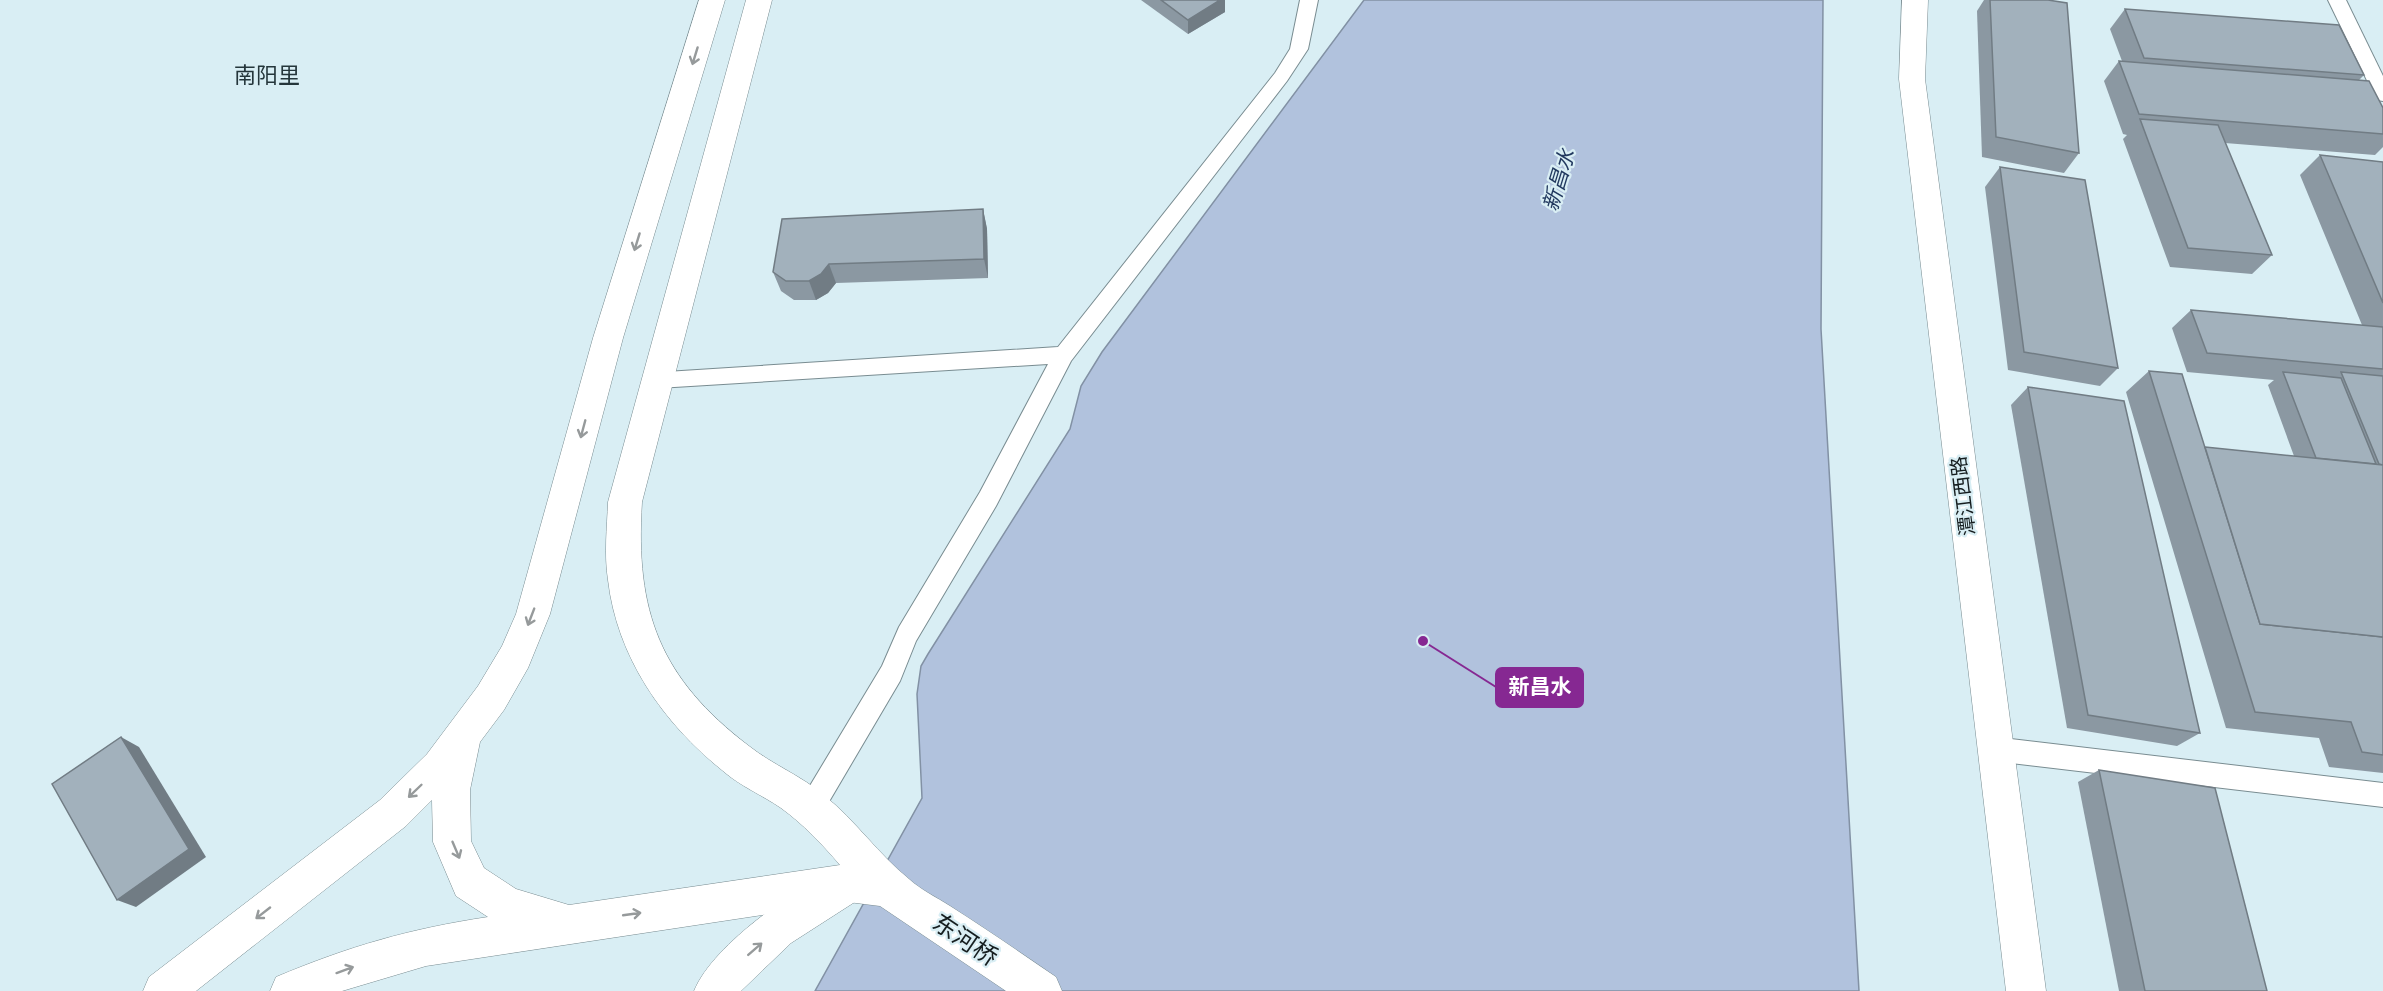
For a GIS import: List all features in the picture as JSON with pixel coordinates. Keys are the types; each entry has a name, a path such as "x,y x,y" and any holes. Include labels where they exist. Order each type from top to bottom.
{"main road":[{"path":"163,991 393,813 440,766 468,732 515,656 533,614 608,338 712,0"},
{"name":"东河桥","path":"759,0 625,502 621,536 622,570 637,634 654,668 675,700 704,731 738,760 811,808 889,888 1042,991"},
{"name":"潭江西路","path":"1915,0 1912,79 2026,991"},
{"path":"468,732 457,761 451,790 452,842 470,882 508,907 539,917 574,922"},
{"path":"714,991 742,960 777,929 848,883"},
{"path":"290,991 365,962 426,946 574,922 848,883 889,888"}],"lane":[{"path":"811,808 891,674 907,636 988,499 1064,355 1281,77 1299,49 1309,0"},
{"path":"2337,0 2383,95"},
{"path":"658,379 1064,355"},
{"path":"1994,749 2383,795"}],"water":[{"path":"1364,0 1823,0 1821,329 1859,991 815,991 922,798 917,694 921,666 1070,429 1081,386 1102,352"}],"building":[{"path":"1161,0 1220,0 1188,20"},
{"path":"1990,0 2048,0 2067,3 2079,153 1996,137"},
{"path":"2125,9 2339,25 2364,75 2144,58"},
{"path":"2119,61 2369,81 2383,108 2383,134 2139,114"},
{"path":"2140,119 2218,125 2272,255 2188,248"},
{"path":"2320,155 2383,162 2383,303"},
{"path":"2000,167 2085,180 2118,368 2024,352"},
{"path":"983,209 984,259 829,264 821,274 809,281 786,281 773,272 782,219"},
{"path":"2191,310 2383,327 2383,369 2207,353"},
{"path":"2149,371 2182,374 2260,624 2383,637 2383,755 2362,752 2351,722 2255,712"},
{"path":"2283,372 2341,378 2376,464 2316,458"},
{"path":"2341,372 2383,376 2383,465 2379,464"},
{"path":"2028,387 2124,401 2200,733 2088,715"},
{"path":"2205,447 2383,465 2383,637 2260,624"},
{"path":"121,737 189,849 117,900 52,784"},
{"path":"2099,770 2215,788 2267,991 2145,991"}],"place":[{"name":"新昌水","path":"1423,641"}],"district":[{"name":"南阳里","path":"267,75"}]}
